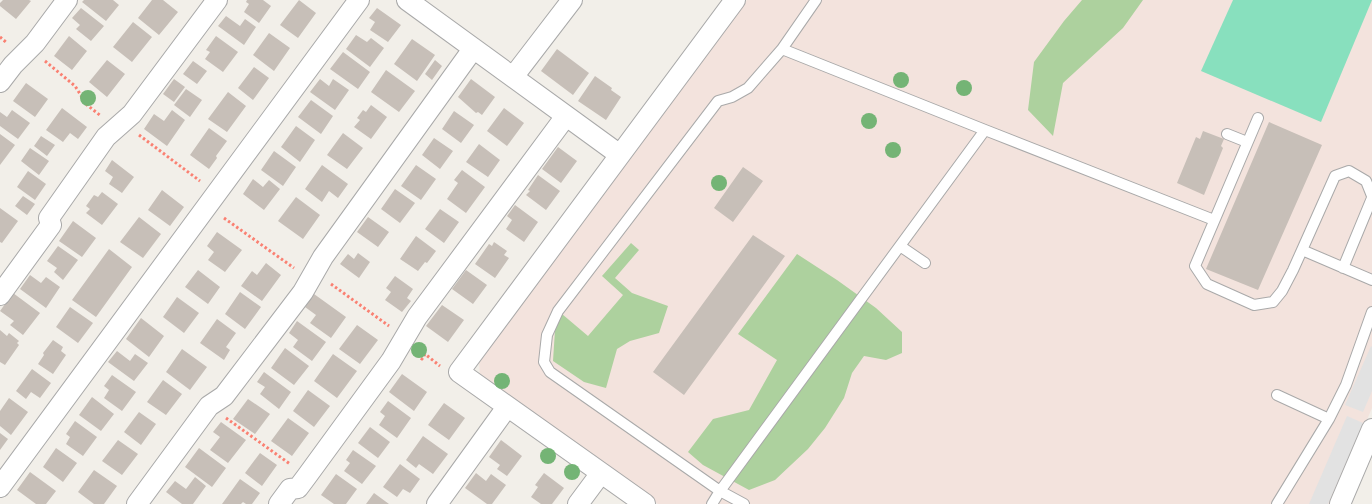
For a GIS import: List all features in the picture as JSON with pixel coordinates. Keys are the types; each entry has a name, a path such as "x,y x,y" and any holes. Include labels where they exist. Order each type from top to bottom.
{"street":[{"path":"0,82 13,64 35,43 67,0"},
{"path":"0,295 51,225 49,218 106,137 132,114 217,0"},
{"path":"0,487 359,0"},
{"path":"407,0 620,155"},
{"path":"513,77 572,0"},
{"path":"644,504 459,372 735,0"},
{"path":"137,504 209,406 224,396 303,292 322,256 473,49"},
{"path":"279,504 290,489 298,488 307,476 398,351 417,317 566,116"},
{"path":"437,504 507,407"},
{"path":"1340,504 1372,429"},
{"path":"578,504 601,473"}],"lane":[{"path":"744,504 720,491 550,372 544,362 547,335 558,311 718,101 732,97 748,88 782,49 816,0"},
{"path":"782,49 1214,220"},
{"path":"1258,118 1195,266 1207,284 1254,305 1273,302 1282,291 1293,270 1335,176 1349,171 1366,181 1372,197 1343,268"},
{"path":"712,504 984,130"},
{"path":"1227,134 1247,142"},
{"path":"900,246 926,263"},
{"path":"1302,250 1372,280"},
{"path":"1277,504 1329,419 1346,385 1372,312"},
{"path":"1277,395 1329,419"}],"path":[{"path":"45,61 76,86 87,105 105,119"},
{"path":"135,134 205,184"},
{"path":"220,216 298,271"},
{"path":"330,283 396,331"},
{"path":"416,354 422,359 425,354 445,369"},
{"path":"209,406 307,476"}],"shaded area":[{"path":"747,0 1372,0 1372,408 1331,504 658,504 480,377 479,361"},
{"path":"1371,346 1372,391 1363,412 1345,405"},
{"path":"1347,416 1363,423 1328,504 1309,504"}],"green space":[{"path":"1082,0 1143,0 1123,28 1063,83 1053,136 1028,110 1034,62"},
{"path":"1233,0 1372,0 1321,122 1201,71"},
{"path":"631,243 639,250 615,278 632,293 668,306 659,333 630,341 617,349 606,388 584,382 553,361 555,330 562,314 588,336 623,295 602,276"},
{"path":"797,254 876,308 902,332 902,353 886,360 864,356 852,373 844,398 825,428 808,449 775,480 749,490 703,465 688,452 713,419 749,410 777,360 738,334"}],"building":[{"path":"3,0 31,1 16,19 0,6"},
{"path":"84,0 113,0 119,5 106,21 82,2"},
{"path":"152,0 163,0 178,12 159,35 138,18"},
{"path":"247,0 263,0 271,6 259,23 244,12 249,4 246,2"},
{"path":"299,0 316,13 298,38 280,25"},
{"path":"81,8 104,26 91,41 76,29 80,25 72,18"},
{"path":"377,8 401,25 388,42 370,30 375,22 369,18"},
{"path":"226,16 240,26 245,19 256,27 244,45 218,26"},
{"path":"133,22 152,37 132,62 113,47"},
{"path":"269,33 290,48 274,71 253,55"},
{"path":"356,35 367,42 371,38 384,48 370,67 346,49"},
{"path":"69,36 87,51 72,70 54,56"},
{"path":"216,36 238,52 223,72 205,59 210,52 206,50"},
{"path":"412,39 435,55 417,81 394,64"},
{"path":"557,49 589,73 573,95 541,71"},
{"path":"343,52 370,72 358,89 330,69"},
{"path":"107,60 125,74 107,97 89,82"},
{"path":"435,60 442,66 432,80 425,74"},
{"path":"193,61 207,71 197,84 183,74"},
{"path":"254,67 269,78 253,100 238,88"},
{"path":"386,70 415,91 399,112 371,92"},
{"path":"595,76 621,97 606,120 578,101"},
{"path":"174,79 185,87 174,102 163,94"},
{"path":"320,79 329,86 333,79 349,90 335,110 310,92"},
{"path":"471,79 495,97 482,115 478,112 476,113 458,97"},
{"path":"26,83 48,99 35,117 13,101"},
{"path":"186,89 202,100 190,117 174,105"},
{"path":"228,92 246,106 227,132 208,119"},
{"path":"311,100 333,116 321,134 298,117"},
{"path":"371,105 387,117 371,139 354,127 360,120 357,118 363,110 366,112"},
{"path":"62,108 87,127 78,139 70,133 63,142 46,130"},
{"path":"504,108 524,123 507,146 487,131"},
{"path":"12,110 30,123 18,139 0,126 0,112 7,117"},
{"path":"172,110 185,120 167,146 144,129 154,114 164,121"},
{"path":"454,111 474,125 461,143 442,129"},
{"path":"1269,122 1322,145 1258,290 1206,269"},
{"path":"296,126 315,140 300,162 281,147"},
{"path":"209,128 227,141 209,169 190,155"},
{"path":"1203,131 1224,139 1221,146 1223,148 1204,195 1177,183 1196,137 1200,139"},
{"path":"343,133 363,148 347,169 327,155"},
{"path":"0,134 15,145 0,165"},
{"path":"41,136 55,145 47,156 34,146"},
{"path":"434,138 453,151 440,169 422,155"},
{"path":"479,144 500,160 488,177 466,162"},
{"path":"558,147 577,161 561,183 542,169"},
{"path":"30,148 49,161 39,175 21,161"},
{"path":"274,151 296,167 283,186 261,170"},
{"path":"112,160 134,177 122,193 109,184 113,177 105,171"},
{"path":"322,165 348,184 338,198 329,191 322,202 305,189"},
{"path":"416,165 436,179 421,200 401,186"},
{"path":"743,167 763,181 733,222 714,208"},
{"path":"462,170 485,187 466,213 447,199 458,183 454,180"},
{"path":"28,171 46,184 35,200 17,187"},
{"path":"538,175 560,191 546,210 526,195"},
{"path":"253,179 263,187 269,180 280,189 264,210 243,194"},
{"path":"395,189 415,203 400,223 381,209"},
{"path":"162,190 184,207 170,226 148,210"},
{"path":"102,192 118,204 102,225 86,213 90,209 86,206 94,195 98,197"},
{"path":"23,196 35,204 27,215 15,206"},
{"path":"296,197 320,215 303,239 278,221"},
{"path":"515,205 538,222 524,242 506,229 512,220 507,216"},
{"path":"0,208 18,221 2,243 0,242"},
{"path":"440,209 459,222 444,243 425,229"},
{"path":"139,217 161,234 143,258 120,242"},
{"path":"368,217 389,232 378,247 357,232"},
{"path":"73,221 96,238 82,257 59,241"},
{"path":"217,232 242,250 225,272 208,260 214,252 207,246"},
{"path":"753,235 785,256 684,395 653,372"},
{"path":"416,236 436,251 418,271 400,259"},
{"path":"494,242 507,251 504,255 509,258 495,278 475,264 489,244 492,246"},
{"path":"58,246 78,260 63,280 54,272 57,268 47,261"},
{"path":"109,249 132,267 96,317 72,300"},
{"path":"358,253 370,262 359,278 340,264 348,254 354,259"},
{"path":"266,263 281,275 262,301 241,286 252,271 257,275"},
{"path":"198,270 220,287 208,304 185,287"},
{"path":"466,270 487,285 473,304 452,289"},
{"path":"30,275 41,283 46,277 60,287 46,308 20,289"},
{"path":"395,276 413,289 407,298 411,301 402,312 385,300 391,292 386,288"},
{"path":"240,292 261,307 245,329 225,314"},
{"path":"13,293 40,313 23,335 10,325 14,321 0,311"},
{"path":"314,294 346,317 331,338 310,323 316,315 305,307"},
{"path":"177,297 199,313 184,333 163,317"},
{"path":"442,305 464,320 448,342 426,326"},
{"path":"70,307 93,323 78,343 56,327"},
{"path":"141,318 164,336 149,357 126,339"},
{"path":"217,319 236,333 226,347 230,350 224,360 200,343"},
{"path":"297,321 326,342 312,361 293,347 298,340 289,333"},
{"path":"357,325 378,340 360,364 339,349"},
{"path":"0,330 7,336 9,333 19,341 17,343 19,345 5,365 0,362"},
{"path":"53,340 63,347 61,351 66,355 53,374 38,364 44,355 43,353"},
{"path":"285,348 309,366 294,385 271,368"},
{"path":"182,349 207,367 190,390 166,372"},
{"path":"117,351 130,361 135,354 148,363 134,381 108,362"},
{"path":"333,354 357,371 337,398 314,381"},
{"path":"32,369 51,383 40,398 31,392 26,399 16,391"},
{"path":"264,372 291,392 279,409 260,394 265,387 257,382"},
{"path":"402,374 427,392 414,411 389,392"},
{"path":"112,375 136,392 122,411 104,398 109,390 104,386"},
{"path":"163,380 182,394 166,415 147,402"},
{"path":"308,390 330,406 314,427 293,411"},
{"path":"92,397 114,414 101,431 79,415"},
{"path":"9,398 28,412 11,435 0,426 0,411"},
{"path":"248,399 270,414 255,434 233,419"},
{"path":"388,401 411,418 397,438 379,425 385,416 380,412"},
{"path":"444,403 465,418 449,440 428,425"},
{"path":"139,412 156,424 141,445 124,432"},
{"path":"288,418 309,433 292,456 271,441"},
{"path":"75,421 97,437 83,456 66,444 70,437 66,434"},
{"path":"221,422 246,440 228,463 210,450 220,437 213,432"},
{"path":"370,427 390,442 378,458 358,443"},
{"path":"0,433 8,439 0,450"},
{"path":"423,436 448,454 433,474 419,464 416,468 406,460"},
{"path":"118,440 138,454 122,475 102,461"},
{"path":"501,440 522,456 507,476 497,469 500,465 489,457"},
{"path":"56,448 77,463 63,482 43,467"},
{"path":"199,448 226,468 212,487 185,467"},
{"path":"353,450 376,466 362,484 344,471 350,463 346,460"},
{"path":"260,453 277,465 262,486 245,473"},
{"path":"400,464 420,479 410,493 403,489 397,497 383,487"},
{"path":"94,470 117,486 104,504 94,504 78,492"},
{"path":"30,472 56,491 46,504 36,504 17,490"},
{"path":"476,473 486,481 491,474 506,485 492,504 487,504 465,488"},
{"path":"544,473 564,488 552,504 541,504 531,497 538,487 535,485"},
{"path":"336,474 357,489 346,504 334,504 321,495"},
{"path":"195,477 206,486 193,504 182,504 166,492 175,481 186,489"},
{"path":"240,479 260,493 252,504 243,502 241,504 222,504"},
{"path":"374,493 389,504 366,504"}]}
